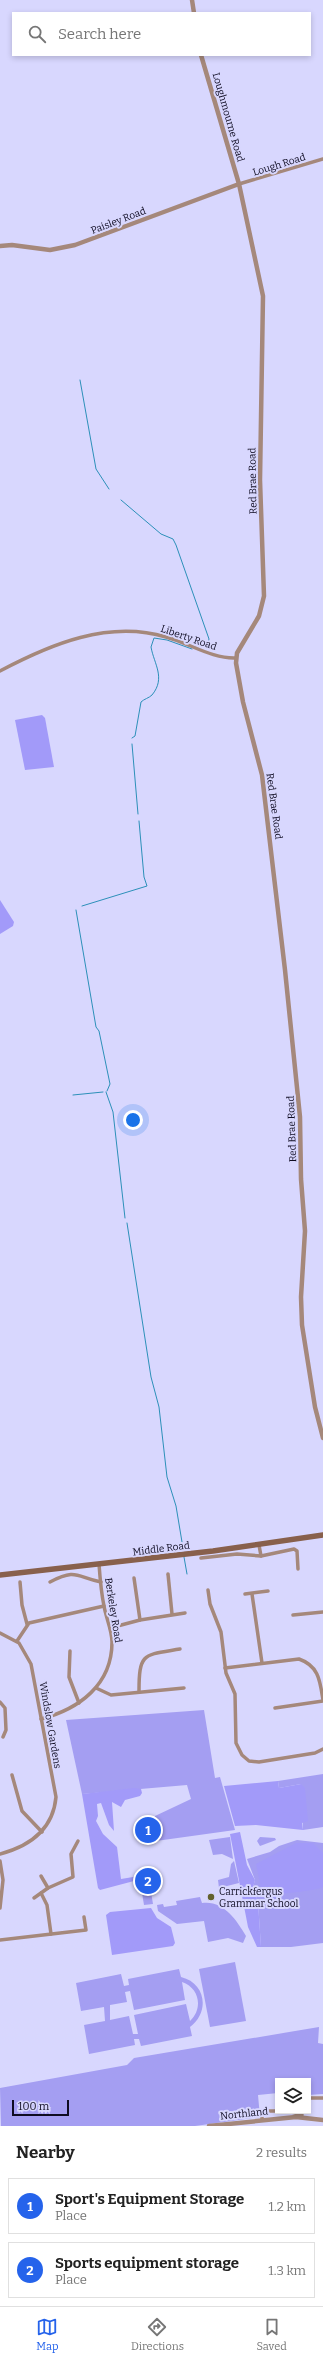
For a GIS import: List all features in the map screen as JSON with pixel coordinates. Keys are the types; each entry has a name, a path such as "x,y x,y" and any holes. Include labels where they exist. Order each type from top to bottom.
{"main road":[{"name":"Middle Road","path":"0,1575 259,1545 323,1535"}],"street":[{"path":"192,0 194,12"},
{"name":"Loughmourne Road","path":"201,56 239,184"},
{"name":"Lough Road","path":"239,184 323,159"},
{"name":"Paisley Road","path":"0,246 12,245 50,250 75,245 239,184"},
{"name":"Red Brae Road","path":"239,184 263,296 260,480 264,596 259,616 237,653 236,658 240,689 263,782 286,977 300,1117 301,1179 305,1231 301,1297 302,1324 315,1407 323,1438"},
{"name":"Liberty Road","path":"0,671 72,639 116,632 144,632 166,636 216,655 236,658"},
{"path":"259,1545 261,1556"},
{"path":"201,1558 237,1554 261,1556 279,1551 295,1550 298,1569"},
{"name":"Berkeley Road","path":"41,1718 68,1709 80,1703 96,1688 110,1657 112,1641 104,1606 99,1564"},
{"path":"50,1582 62,1576 77,1574 101,1582"},
{"path":"168,1574 172,1614"},
{"path":"134,1578 140,1620"},
{"path":"0,1633 17,1641 27,1624 22,1605 20,1582"},
{"path":"208,1590 210,1604 221,1632 225,1668 235,1694 237,1746 245,1758 259,1762 310,1754 323,1749"},
{"path":"245,1594 268,1592"},
{"path":"252,1594 262,1663"},
{"path":"27,1624 104,1606"},
{"path":"293,1615 323,1612"},
{"path":"110,1628 140,1620 185,1613"},
{"name":"Windslow Gardens","path":"17,1641 24,1649 31,1664 56,1794 52,1814 42,1832"},
{"path":"139,1691 140,1666 143,1659 154,1653 180,1649"},
{"path":"70,1651 69,1677 80,1703"},
{"path":"225,1668 294,1658 307,1662 318,1673 323,1701 275,1708"},
{"path":"96,1688 111,1695 139,1691 184,1688"},
{"path":"0,1702 5,1708 6,1730 3,1736"},
{"path":"0,1854 24,1846 42,1832 24,1815 12,1775"},
{"path":"34,1898 48,1888 73,1877 71,1854 78,1841"},
{"path":"0,1861 3,1880 0,1908"},
{"path":"41,1876 48,1888"},
{"path":"41,1893 47,1905 51,1934"},
{"path":"0,1940 86,1930 84,1916"},
{"path":"311,2098 323,2098"},
{"path":"262,2120 262,2111 275,2111"},
{"name":"Northland","path":"209,2126 302,2115 323,2120"}],"shaded area":[{"path":"42,715 45,718 54,767 25,770 15,720"},
{"path":"0,900 14,922 13,926 0,934"},
{"path":"204,1710 215,1778 220,1777 235,1830 156,1841 155,1816 191,1799 187,1785 82,1794 66,1720"},
{"path":"323,1774 323,1827 303,1830 301,1784 279,1788 278,1781"},
{"path":"278,1781 279,1788 301,1784 305,1788 308,1821 302,1823 303,1830 256,1825 235,1826 224,1786"},
{"path":"134,1788 141,1789 142,1793 140,1796 125,1800 121,1807 112,1802 114,1831 109,1825 101,1803 97,1804 98,1816 96,1821 103,1834 117,1847 121,1879 145,1875 149,1877 100,1890 98,1888 82,1794"},
{"path":"240,1832 247,1865 255,1880 253,1887 258,1902 261,1947 257,1947 248,1927 230,1834"},
{"path":"230,1837 233,1859 222,1854 213,1855 209,1840"},
{"path":"260,1837 275,1838 276,1840 260,1846 257,1841"},
{"path":"297,1840 323,1843 323,1943 291,1947 261,1947 258,1902 253,1887 255,1880 247,1859 270,1852 279,1846"},
{"path":"296,1843 313,1843 323,1853 323,1887 319,1889 292,1893 262,1893 256,1864"},
{"path":"234,1861 239,1883 219,1888 218,1880 229,1877 231,1864"},
{"path":"150,1886 153,1904 144,1905 141,1887"},
{"path":"200,1897 202,1903 216,1904 233,1917 246,1936 243,1943 228,1938 208,1942 204,1921 177,1924 158,1911 157,1905 163,1904 164,1907 177,1905 176,1901"},
{"path":"151,1908 157,1918 171,1927 175,1943 173,1946 112,1955 106,1915 110,1912"},
{"path":"235,1962 246,2021 210,2027 199,1969"},
{"path":"179,1969 181,1977 196,1985 202,1999 203,2006 201,2014 190,2027 192,2036 141,2046 139,2039 134,2039 135,2045 89,2054 84,2025 105,2021 104,2007 81,2011 76,1983 121,1974 124,1986 129,1985 128,1979","holes":["182,1982 193,1989 198,1999 197,2011 190,2021 186,2004 134,2015 138,2034 133,2034 129,2016 110,2020 110,2005 127,2002 125,1992 130,1991 134,2010 185,2000"]},
{"path":"319,2027 318,2043 323,2044 323,2094 311,2095 311,2078 275,2078 275,2093 258,2095 260,2117 195,2126 1,2126 0,2088 127,2065 134,2058"}],"waterway":[{"path":"80,380 96,469 109,489"},
{"path":"121,500 161,534 173,539 209,639 208,643 201,645"},
{"path":"132,738 135,736 141,702 152,695 158,683 158,671 151,647 154,638 167,640 192,649"},
{"path":"132,744 138,814"},
{"path":"82,906 147,886 144,877 139,821"},
{"path":"76,910 96,1027 99,1031 110,1084 107,1091"},
{"path":"73,1095 103,1092"},
{"path":"106,1092 113,1112 125,1218"},
{"path":"127,1223 151,1377 159,1407 167,1477 176,1506 182,1542"},
{"path":"184,1557 187,1574"}],"place":[{"name":"Sport's Equipment Storage","path":"148,1830"},
{"name":"Sports equipment storage","path":"148,1881"},
{"name":"Carrickfergus Grammar School","path":"211,1897"}]}
